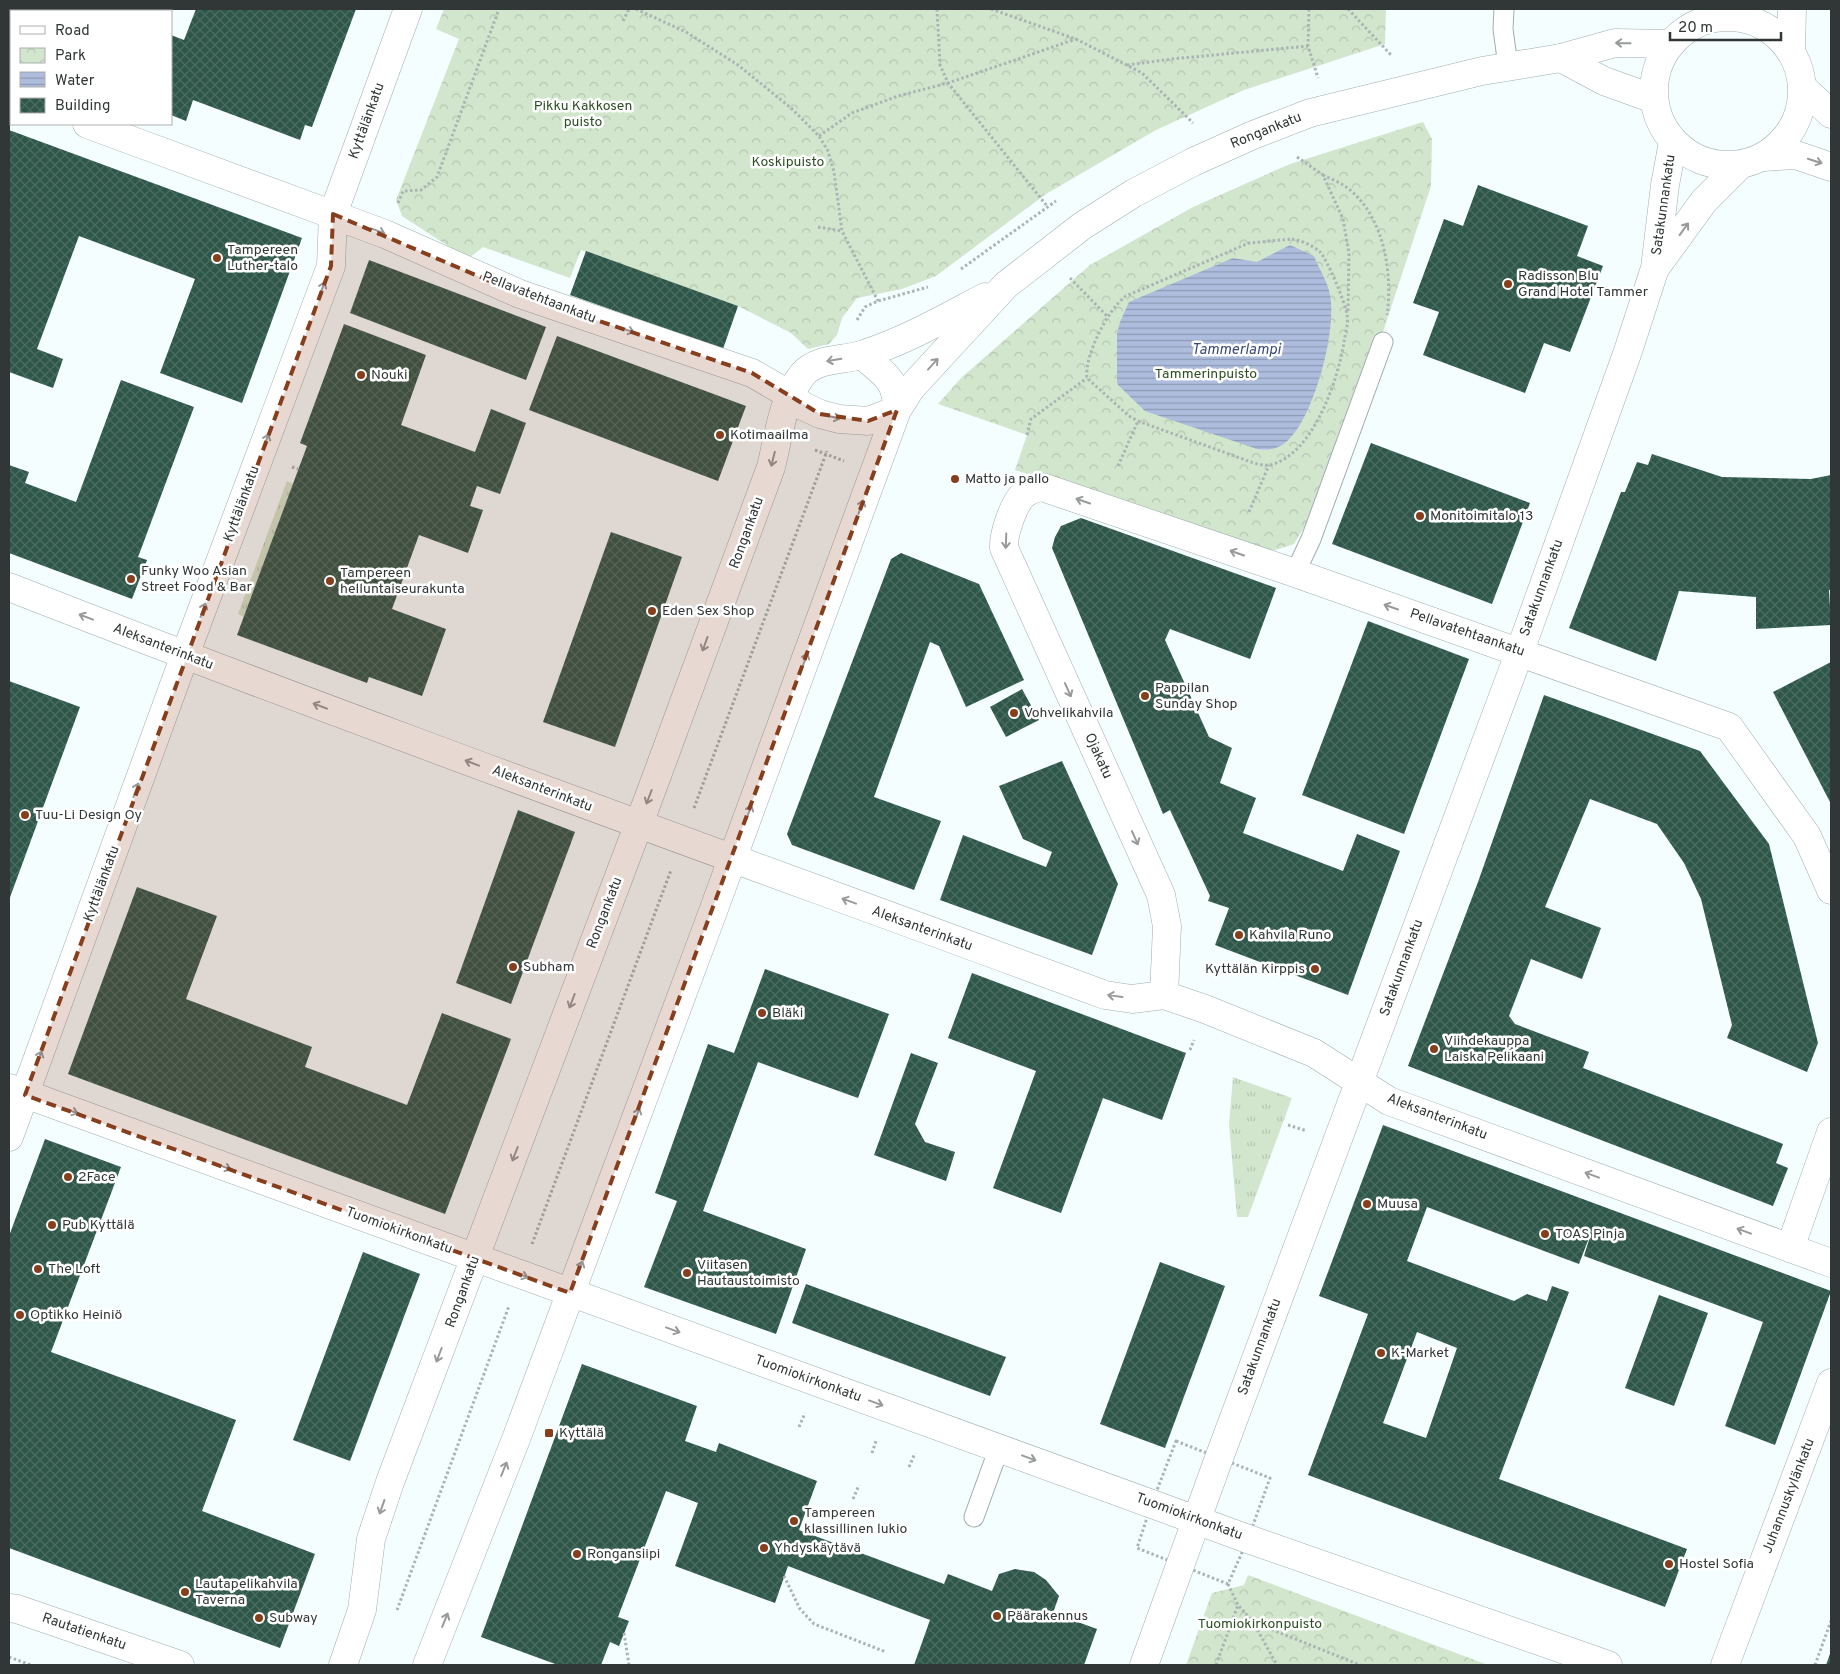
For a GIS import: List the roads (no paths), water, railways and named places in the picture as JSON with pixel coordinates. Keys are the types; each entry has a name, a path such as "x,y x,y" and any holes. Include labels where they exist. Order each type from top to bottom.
{"street":[{"name":"Kyttälänkatu","path":"9,1137 17,1091 185,655 331,266 333,214 408,9"},
{"path":"1791,51 1792,9"},
{"path":"1751,161 1780,145 1793,128 1801,108 1802,87 1799,68 1791,51 1777,35 1759,24 1722,13 1692,27 1671,44 1657,70 1654,99 1660,122 1673,142 1692,157 1716,165 1751,161 1796,155 1831,167"},
{"name":"Rongankatu","path":"427,1665 516,1439 873,473 897,410 911,388 1006,286 1082,226 1134,193 1172,172 1253,135 1310,113 1508,66 1561,58 1615,43 1671,44"},
{"path":"1561,58 1604,81 1654,99"},
{"path":"1802,87 1831,114"},
{"name":"Pellavatehtaankatu","path":"90,125 411,244 520,294 752,373 820,414 839,419 868,421 897,410"},
{"name":"Satakunnankatu","path":"1144,1665 1196,1520 1520,651 1627,354 1655,268 1665,185 1673,142"},
{"name":"Satakunnankatu","path":"1655,268 1704,201 1751,161"},
{"name":"Rongankatu","path":"343,1665 362,1610 371,1539 390,1482 771,467 778,436 779,389 822,362 853,357 905,339 1006,286"},
{"path":"853,357 887,377 895,387 897,410"},
{"name":"Pellavatehtaankatu","path":"1022,496 1033,488 1042,488 1295,573 1729,726 1807,836 1831,890"},
{"name":"Ojakatu","path":"1022,496 1004,537 1004,548 1161,895 1168,926 1164,995"},
{"name":"Aleksanterinkatu","path":"9,587 638,825 1105,995 1132,999 1164,995 1205,1009 1314,1053 1389,1101 1831,1263"},
{"name":"Tuomiokirkonkatu","path":"17,1091 1196,1520 1608,1665"},
{"path":"1790,1248 1831,1132"},
{"name":"Juhannuskylänkatu","path":"1725,1665 1831,1383"},
{"name":"Rautatienkatu","path":"12,1607 180,1665"}],"lane":[{"path":"1504,9 1508,66"},
{"path":"1295,573 1310,539 1383,342"},
{"path":"974,1517 1000,1448"}],"water":[{"name":"Tammerlampi","path":"1290,245 1314,256 1329,290 1331,310 1327,348 1316,390 1300,425 1284,444 1267,450 1257,449 1145,411 1118,385 1117,334 1129,302 1233,258 1257,262"}],"place":[{"name":"Tampereen Luther-talo","path":"217,258"},
{"name":"Radisson Blu Grand Hotel Tammer","path":"1508,284"},
{"name":"Nouki","path":"361,375"},
{"name":"Kotimaailma","path":"720,435"},
{"name":"Matto ja pallo","path":"955,479"},
{"name":"Monitoimitalo 13","path":"1420,516"},
{"name":"Funky Woo Asian Street Food & Bar","path":"131,579"},
{"name":"Tampereen helluntaiseurakunta","path":"330,581"},
{"name":"Eden Sex Shop","path":"652,611"},
{"name":"Pappilan Sunday Shop","path":"1145,696"},
{"name":"Vohvelikahvila","path":"1014,713"},
{"name":"Tuu-Li Design Oy","path":"25,815"},
{"name":"Kahvila Runo","path":"1239,935"},
{"name":"Subham","path":"513,967"},
{"name":"Kyttälän Kirppis","path":"1315,969"},
{"name":"Bläki","path":"762,1013"},
{"name":"Viihdekauppa Laiska Pelikaani","path":"1434,1049"},
{"name":"2Face","path":"68,1177"},
{"name":"Muusa","path":"1367,1204"},
{"name":"Pub Kyttälä","path":"52,1225"},
{"name":"TOAS Pinja","path":"1545,1234"},
{"name":"The Loft","path":"38,1269"},
{"name":"Viitasen Hautaustoimisto","path":"687,1273"},
{"name":"Optikko Heiniö","path":"20,1315"},
{"name":"K-Market","path":"1381,1353"},
{"name":"Kyttälä","path":"549,1433"},
{"name":"Tampereen klassillinen lukio","path":"794,1521"},
{"name":"Yhdyskäytävä","path":"764,1548"},
{"name":"Rongansiipi","path":"577,1554"},
{"name":"Hostel Sofia","path":"1669,1564"},
{"name":"Lautapelikahvila Taverna","path":"185,1592"},
{"name":"Päärakennus","path":"997,1616"},
{"name":"Subway","path":"259,1618"}],"park label":[{"name":"Pikku Kakkosen puisto","path":"583,114"},
{"name":"Koskipuisto","path":"788,162"},
{"name":"Tammerinpuisto","path":"1206,374"},
{"name":"Tuomiokirkonpuisto","path":"1260,1624"}]}
